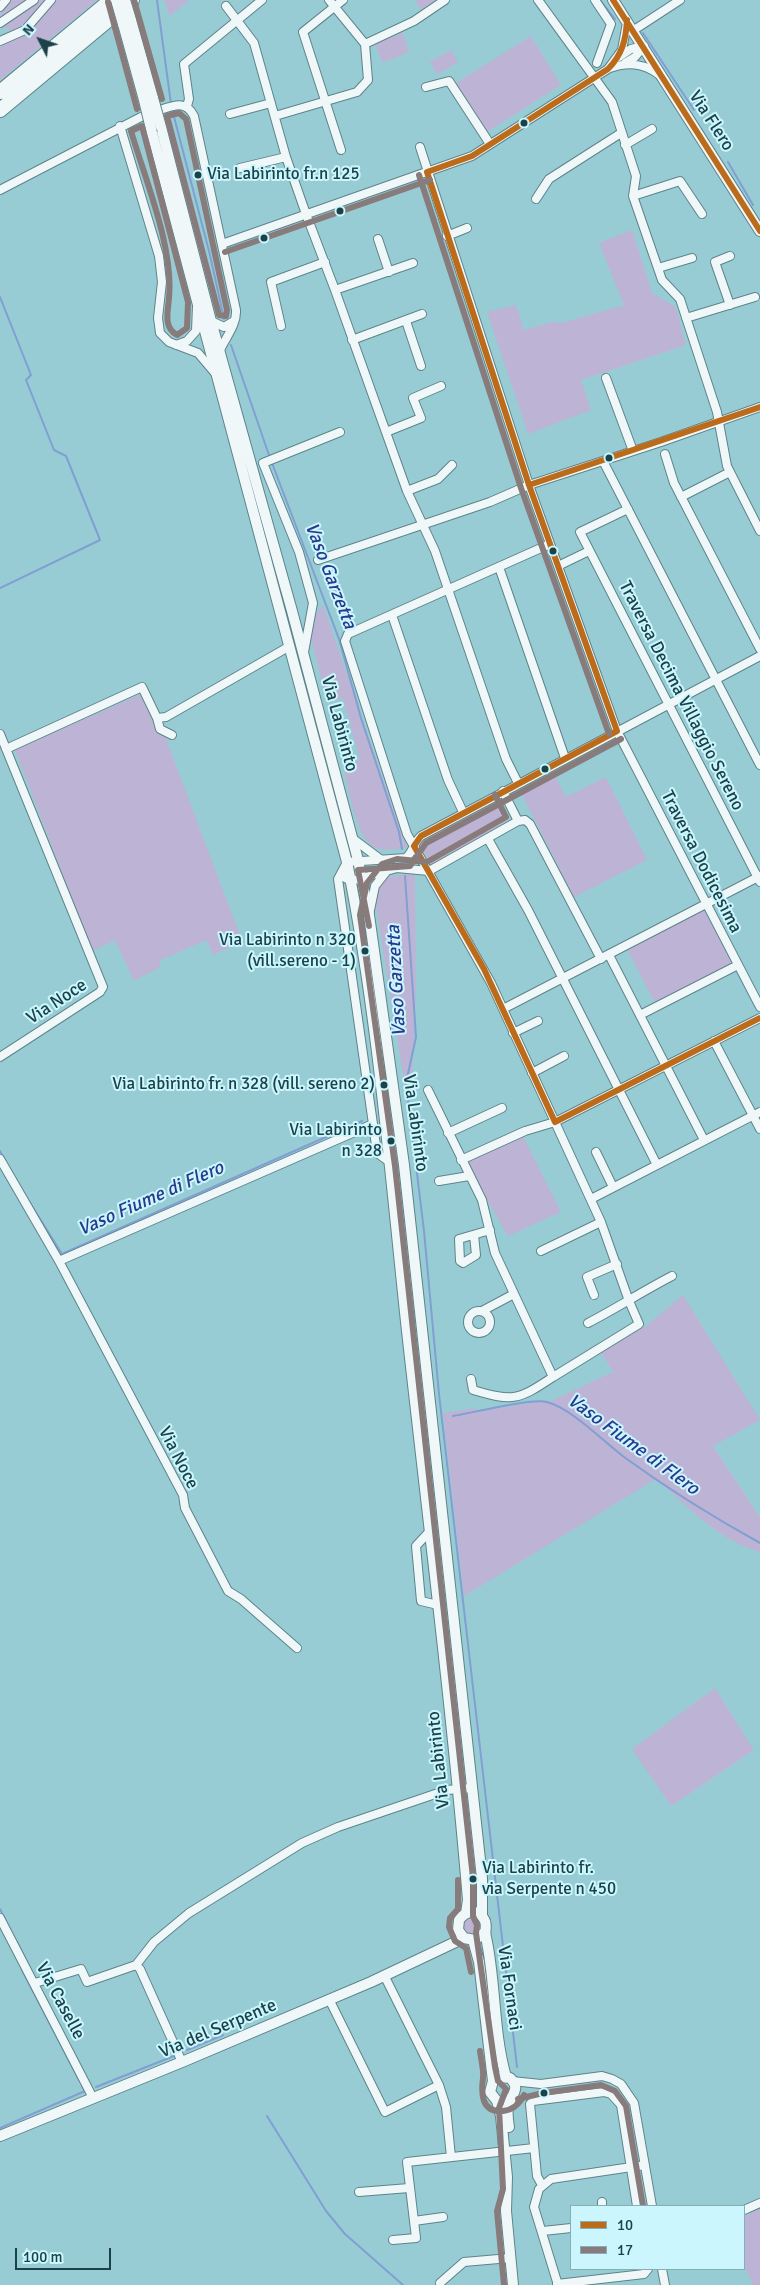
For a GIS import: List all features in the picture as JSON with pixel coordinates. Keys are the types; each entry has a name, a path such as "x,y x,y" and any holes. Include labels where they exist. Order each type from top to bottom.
{"highway":[{"path":"0,92 111,0"},
{"path":"0,110 132,0"}],"street":[{"path":"0,7 6,0"},
{"path":"0,23 34,0"},
{"path":"0,42 25,30 51,0"},
{"name":"Via Labirinto","path":"116,0 127,22"},
{"name":"Via Labirinto","path":"125,0 127,22 148,99 152,133 290,646 352,861 361,878 369,915 404,1165 482,1878 482,1915"},
{"path":"187,106 190,99 184,64 262,0"},
{"path":"341,150 303,32 332,3 343,0"},
{"path":"365,44 414,21 446,0"},
{"path":"538,0 612,102 636,176 633,196 662,280 680,299 717,412 730,472 760,531"},
{"path":"595,0 611,24 597,63"},
{"name":"Via Flero","path":"613,0 634,30 760,230"},
{"path":"634,30 680,0"},
{"path":"275,116 357,92 365,86 369,74 365,44 332,3"},
{"path":"226,6 254,43 286,157 306,214 407,491 435,551 506,759 518,783"},
{"path":"620,61 625,41 627,20"},
{"path":"222,244 472,156 620,61 631,49 644,46"},
{"path":"620,61 641,65 664,78"},
{"path":"426,88 449,81 490,144"},
{"name":"Via Labirinto","path":"148,99 161,127 219,352 304,654 352,838 351,880 361,934 391,1163 406,1317 459,1789 468,1900 466,1913"},
{"path":"230,114 271,103"},
{"path":"164,109 175,105 187,106"},
{"path":"187,106 194,116 236,310 234,321 219,352"},
{"path":"0,190 120,126 141,117"},
{"path":"120,126 160,256 162,282 158,326 164,338 198,353 217,376"},
{"path":"625,145 652,129"},
{"path":"536,199 549,179 621,133"},
{"name":"Traversa Dodicesima","path":"420,147 447,236 469,296 530,485 616,731 760,1007"},
{"path":"240,168 286,157"},
{"path":"633,196 680,182 702,214"},
{"path":"447,236 467,228"},
{"path":"378,239 389,272"},
{"path":"730,256 715,262 730,305"},
{"path":"658,268 692,258"},
{"path":"281,326 271,282 325,262"},
{"path":"335,290 413,263"},
{"path":"686,318 755,297"},
{"path":"176,344 187,341 196,331 195,312 198,302"},
{"path":"352,340 422,314"},
{"path":"211,321 224,326 234,321"},
{"path":"406,321 421,366"},
{"path":"606,378 633,451"},
{"path":"386,432 421,418 414,398 441,386"},
{"path":"318,560 422,526 490,502 530,485 760,407"},
{"path":"250,458 268,461 340,432"},
{"path":"665,454 674,483 760,649"},
{"path":"268,461 299,552 313,603 304,654"},
{"path":"603,461 760,765"},
{"path":"407,491 438,479 452,465"},
{"path":"681,497 730,472"},
{"name":"Traversa Decima Villaggio Sereno","path":"628,509 580,532 759,879"},
{"path":"463,812 448,780 392,615 550,544"},
{"path":"558,566 589,551"},
{"path":"499,567 565,758"},
{"name":"Via Labirinto","path":"392,615 348,634 345,641 407,834 484,969 591,1199 617,1264 629,1301 640,1324 553,1378"},
{"path":"157,718 166,717 290,646"},
{"path":"600,958 530,824 525,820 518,821 429,871 397,868 351,880 339,876 352,861 406,858 410,855 421,836 463,812 760,656"},
{"path":"0,734 6,748 142,687 157,718 160,729 172,735"},
{"name":"Via Noce","path":"0,1057 100,992 104,987 6,748"},
{"path":"503,791 518,821"},
{"path":"352,838 380,858"},
{"path":"488,839 528,910 657,1165"},
{"path":"369,915 375,886 386,871"},
{"name":"Via Labirinto","path":"339,876 377,1153 391,1163"},
{"path":"503,1010 705,904 759,879"},
{"path":"609,955 704,1140"},
{"path":"640,1015 738,965"},
{"path":"461,1160 525,1131 555,1122 760,1018"},
{"path":"514,1033 538,1021"},
{"path":"714,1041 756,1114 760,1129"},
{"path":"532,1073 564,1056"},
{"path":"428,1090 482,1200 495,1253 553,1378 527,1394 513,1399 473,1390 471,1379"},
{"path":"448,1133 502,1108"},
{"path":"591,1199 756,1114"},
{"path":"59,1261 373,1124"},
{"path":"596,1152 613,1187"},
{"name":"Via Noce","path":"0,1159 59,1261 182,1495 185,1508 228,1591 297,1648"},
{"path":"439,1180 469,1176"},
{"path":"541,1251 601,1222"},
{"path":"474,1235 490,1230"},
{"path":"594,1295 587,1277 617,1264"},
{"path":"588,1323 672,1276"},
{"path":"482,1311 514,1294"},
{"path":"430,1531 416,1546 422,1601 438,1605"},
{"path":"446,1674 460,1673"},
{"path":"36,1983 82,1969 87,1982 136,1965 154,1942 189,1914 302,1843 338,1827 416,1800 447,1790 472,1788"},
{"path":"465,1936 459,1920 466,1913 474,1912 482,1915"},
{"name":"Via Fornaci","path":"482,1915 486,1922 485,1932 490,1959 501,2056 512,2083"},
{"name":"Via Caselle","path":"0,1918 26,1969 36,1983 94,2098"},
{"name":"Via Fornaci","path":"465,1936 479,1938 485,1932"},
{"name":"Via Fornaci","path":"465,1936 479,1962 493,2081 490,2092 497,2101 508,2150"},
{"name":"Via del Serpente","path":"0,2136 182,2062 329,1999 465,1936"},
{"path":"136,1965 140,1969 182,2062"},
{"path":"384,1975 439,2085 446,2107 451,2157"},
{"path":"329,1999 385,2112 439,2085"},
{"path":"493,2081 498,2077 512,2083 541,2084 602,2076 612,2079 627,2090 634,2103 652,2205"},
{"path":"583,2079 586,2093"},
{"path":"497,2101 504,2102 510,2100 512,2083"},
{"path":"542,2185 538,2176 534,2148 530,2109 533,2101 604,2092 617,2099 620,2105 637,2205"},
{"name":"Via Fornaci","path":"510,2100 508,2108 506,2210 513,2285"},
{"path":"393,2240 416,2238 407,2162 534,2148"},
{"path":"645,2165 551,2179 542,2185 536,2196 534,2208 543,2231 558,2285 646,2272"},
{"path":"359,2192 409,2188"},
{"path":"745,2210 760,2203"},
{"path":"414,2221 443,2217"},
{"path":"543,2231 570,2228"},
{"path":"440,2283 464,2262 510,2258"},
{"path":"613,2270 615,2278"},
{"path":"662,2270 665,2285"}],"shaded area":[{"path":"9,0 28,0 1,18 1,10"},
{"path":"39,0 47,0 26,26 15,32 8,30 3,24"},
{"path":"55,0 97,0 0,80 0,48 11,39 26,34"},
{"path":"164,0 189,0 170,16"},
{"path":"415,0 440,0 423,12"},
{"path":"403,33 409,52 383,63 375,44"},
{"path":"531,36 561,85 487,132 456,83"},
{"path":"451,50 458,62 437,74 430,62"},
{"path":"632,230 652,293 676,307 686,345 581,380 591,410 528,434 487,312 516,305 524,330 552,322 562,323 624,305 599,243"},
{"path":"323,605 407,848 387,850 376,848 363,835 358,824 343,766 360,760 343,698 327,702 309,631 312,618"},
{"path":"148,691 242,941 213,955 207,940 160,960 160,967 134,981 115,940 92,951 15,750"},
{"path":"553,771 566,797 606,777 647,860 574,897 519,789"},
{"path":"498,799 509,820 431,865 419,842"},
{"path":"415,873 416,996 412,1076 404,1081 374,893 386,877"},
{"path":"703,909 732,963 655,1003 627,949"},
{"path":"522,1134 561,1212 508,1236 466,1163"},
{"path":"683,1295 760,1420 713,1446 760,1517 760,1552 730,1539 704,1522 656,1479 464,1596 443,1413 476,1408 477,1412 535,1402 549,1402 613,1372 601,1352 646,1326"},
{"path":"715,1688 754,1750 671,1806 632,1749"},
{"path":"469,1916 479,1918 482,1927 477,1935 465,1934 462,1922"},
{"path":"760,2208 760,2285 753,2285 745,2267 745,2216"}],"waterway":[{"name":"Vaso Garzetta","path":"157,0 171,104"},
{"path":"600,0 615,19"},
{"path":"643,33 694,110"},
{"name":"Vaso Garzetta","path":"172,109 210,255 224,319"},
{"path":"728,162 753,205"},
{"name":"Vaso Fiume di Flero","path":"0,297 31,375 26,380 54,450 66,456 100,540 0,588"},
{"name":"Vaso Garzetta","path":"231,345 270,458"},
{"name":"Vaso Garzetta","path":"272,463 339,639 361,718 399,832 402,849"},
{"name":"Vaso Garzetta","path":"405,876 416,1037 406,1083 424,1231 439,1394 517,2067"},
{"name":"Vaso Fiume di Flero","path":"23,1192 62,1254 362,1121"},
{"name":"Vaso Fiume di Flero","path":"0,1151 6,1162"},
{"name":"Vaso Fiume di Flero","path":"453,1416 529,1402 539,1401 556,1405 577,1418 624,1457 657,1480 708,1513 760,1543"},
{"path":"0,1909 11,1932"},
{"path":"17,1942 27,1962"},
{"path":"22,1970 79,2080"},
{"path":"187,2050 223,2035"},
{"path":"96,2087 174,2056"},
{"path":"0,2128 85,2091 82,2086"},
{"path":"267,2116 326,2211 345,2234 403,2285"}],"transit line":[{"name":"17","path":"134,0 162,99"},
{"name":"10","path":"613,0 760,231"},
{"name":"17","path":"108,2 137,109"},
{"name":"10","path":"427,172 472,156 608,69 617,58 622,47 626,34 627,20"},
{"name":"17","path":"179,113 186,119 227,310 226,316 219,315 167,116 179,113"},
{"name":"17","path":"142,126 188,302 187,328 177,335 170,328 167,319 169,278 163,236 131,131 142,126"},
{"name":"10","path":"427,172 529,485 617,731"},
{"name":"17","path":"419,175 521,488 609,734"},
{"name":"17","path":"225,252 430,180"},
{"name":"10","path":"529,485 760,407"},
{"name":"10","path":"414,846 421,836 617,731"},
{"name":"17","path":"369,926 358,870 410,866 426,843 621,739"},
{"name":"17","path":"495,795 506,817 427,862 397,859 382,864 367,883 360,915 395,1166 473,1878 473,1916 477,1925 476,1933 495,2067 498,2081 506,2089 499,2108 503,2189 497,2211 504,2285"},
{"name":"10","path":"414,846 484,969 555,1122"},
{"name":"10","path":"555,1122 760,1018"},
{"name":"17","path":"458,1880 458,1909 450,1918 449,1927 455,1941 466,1948 471,1972"},
{"name":"17","path":"480,2051 483,2072 482,2090 486,2105 496,2111 507,2110 516,2106 524,2095"},
{"name":"17","path":"518,2099 543,2093 601,2085 615,2091 626,2106 643,2205"}],"place":[{"name":"Via Labirinto fr.n 125","path":"198,175"},
{"name":"Via Labirinto n 320 (vill.sereno - 1)","path":"365,951"},
{"name":"Via Labirinto fr. n 328 (vill. sereno 2)","path":"384,1085"},
{"name":"Via Labirinto n 328","path":"391,1141"},
{"name":"Via Labirinto fr. via Serpente n 450","path":"473,1879"}]}
